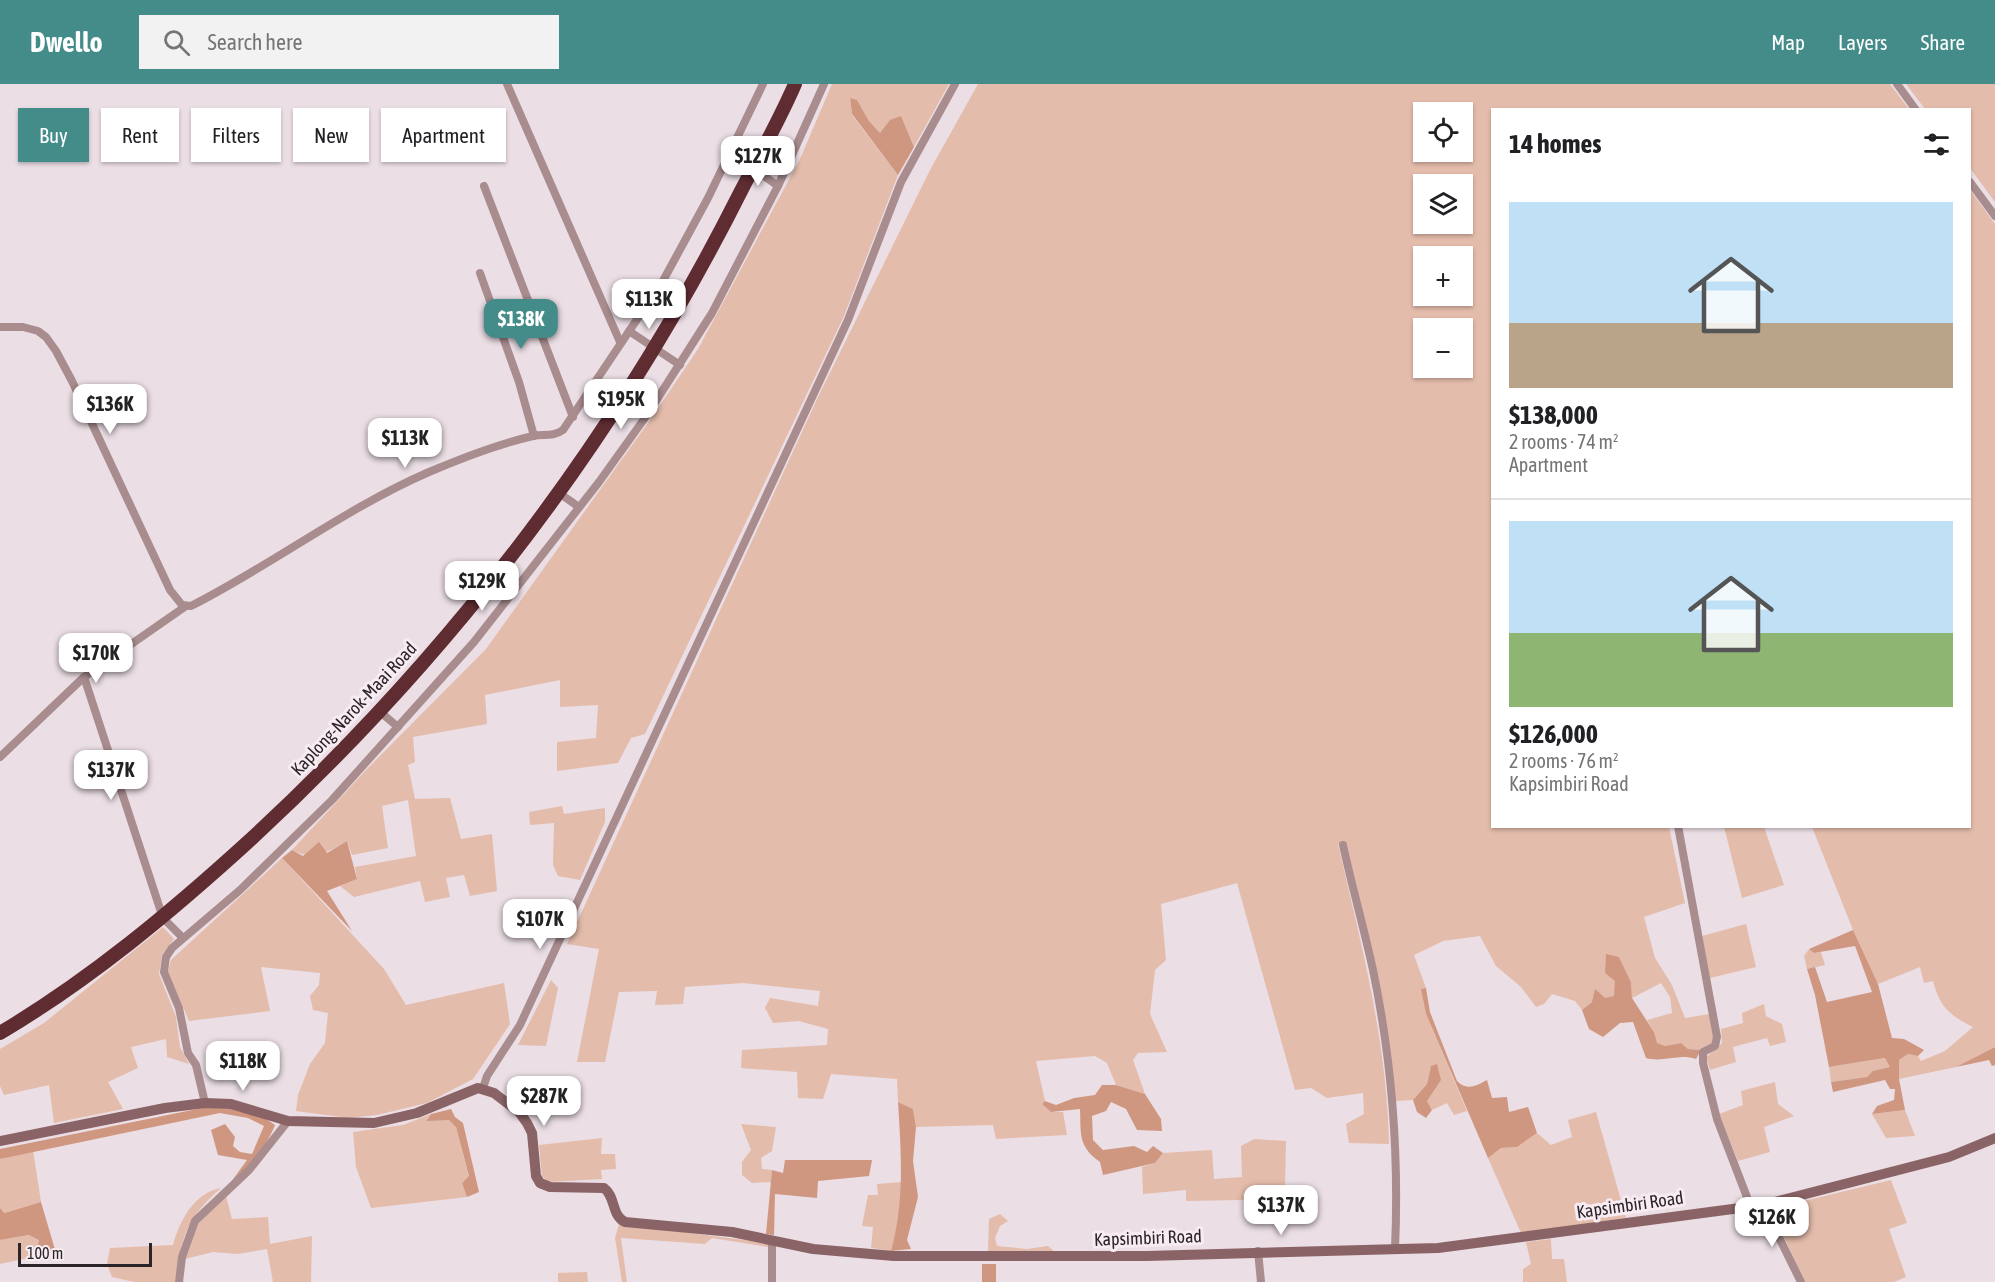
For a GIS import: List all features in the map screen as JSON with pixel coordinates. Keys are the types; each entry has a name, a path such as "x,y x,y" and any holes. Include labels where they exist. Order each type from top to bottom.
{"highway":[{"name":"Kaplong-Narok-Maai Road","path":"0,1033 62,996 163,918 290,803 379,711 484,594 559,493 655,349 688,294 795,84"}],"street":[{"path":"507,84 620,342"},
{"path":"0,757 84,677 186,606 201,601 403,484 470,455 534,436 558,434 573,417 620,342 664,279 708,198 763,84"},
{"path":"206,1103 196,1065 188,1053 179,1008 164,972 166,957 182,937 232,897 292,841 398,727 474,642 579,507 647,415 730,282 778,186 824,84"},
{"path":"0,1142 165,1108 206,1103 231,1104 288,1121 374,1123 417,1113 466,1091 483,1088 487,1076 520,1025 848,320 901,182 955,84"},
{"path":"1896,84 1914,108"},
{"path":"753,168 778,186"},
{"path":"1971,183 1995,216"},
{"path":"484,186 573,417"},
{"path":"480,273 519,382 534,436"},
{"path":"0,327 33,329 46,337 51,344 72,381 164,579 174,596 186,606"},
{"path":"629,332 680,365"},
{"path":"559,493 579,507"},
{"path":"84,677 163,918 182,937"},
{"path":"379,711 398,727"},
{"path":"1678,828 1717,1037 1716,1044 1703,1052 1702,1058 1717,1119 1750,1205"},
{"path":"1343,845 1373,970 1390,1080 1397,1206 1395,1249"},
{"name":"Kapsimbiri Road","path":"483,1088 509,1104 527,1123 532,1133 536,1176 546,1186 604,1188 609,1193 617,1215 625,1222 732,1232 813,1249 894,1256 1147,1256 1258,1251 1438,1248 1763,1205 1949,1157 1995,1138"},
{"path":"179,1282 184,1248 195,1221 249,1170 288,1121"},
{"path":"1763,1205 1801,1282"},
{"path":"772,1240 772,1282"},
{"path":"1258,1251 1262,1282"}],"shaded area":[{"path":"832,84 949,84 914,147 901,116 880,133 869,121 857,100 850,99 852,115 898,175 844,316 645,734 631,738 618,763 557,771 557,742 596,738 598,705 560,707 560,680 485,695 487,724 413,737 415,762 408,765 415,799 450,798 461,839 492,834 497,891 470,896 464,875 446,878 450,897 425,902 420,881 354,897 340,886 357,879 355,867 416,856 408,800 382,806 388,848 352,855 347,841 320,854 306,855 292,850 366,770 486,649 650,420 698,349 800,159"},
{"path":"978,84 1890,84 1908,108 1491,108 1491,828 1669,828 1685,903 1644,917 1655,958 1672,985 1685,1018 1709,1014 1714,1037 1713,1043 1701,1050 1688,1049 1681,1043 1665,1046 1656,1043 1654,1032 1647,1020 1672,1013 1670,997 1661,983 1632,998 1631,982 1619,957 1615,997 1592,1002 1582,1010 1575,1001 1552,994 1544,1004 1536,1007 1521,987 1496,966 1480,936 1443,941 1414,955 1426,988 1422,989 1426,1014 1467,1111 1454,1115 1447,1103 1432,1110 1427,1101 1431,1067 1427,1084 1413,1100 1395,1101 1386,1020 1345,842 1338,844 1364,955 1378,1030 1389,1144 1349,1143 1346,1124 1364,1114 1363,1093 1327,1098 1311,1088 1295,1090 1237,883 1161,904 1166,960 1155,970 1150,1014 1167,1052 1138,1053 1133,1060 1145,1094 1116,1085 1107,1063 1095,1056 1036,1061 1045,1101 1042,1104 1051,1112 1063,1112 1067,1135 996,1139 993,1125 916,1127 913,1109 898,1102 897,1079 831,1074 823,1099 798,1098 797,1072 741,1068 742,1050 827,1045 828,1029 799,1021 773,1023 765,1008 770,998 818,1006 820,991 743,983 685,987 683,1004 655,1005 657,991 619,992 605,1062 577,1062 599,949 567,944 818,397 930,170"},
{"path":"1906,84 1995,84 1995,202 1971,169 1971,108 1924,108"},
{"path":"850,98 857,100 869,121 880,133 890,120 901,116 914,147 898,175 852,114"},
{"path":"1971,191 1995,224 1995,1047 1956,1067 1899,1079 1899,1060 1908,1054 1918,1056 1921,1061 1945,1051 1973,1027 1952,1014 1942,1004 1933,981 1924,983 1920,967 1878,984 1853,930 1812,828 1971,828"},
{"path":"562,806 564,814 605,808 605,822 580,880 558,876 553,865 554,823 530,825 529,812"},
{"path":"1724,828 1764,828 1784,885 1742,898"},
{"path":"347,841 357,879 327,891 352,931 282,858 292,850 303,856 319,842 327,853"},
{"path":"282,858 384,969 406,1005 504,983 510,1024 473,1079 427,1103 377,1115 348,1118 296,1111 298,1095 310,1064 325,1043 328,1013 313,1010 310,996 319,985 320,973 261,967 270,1011 189,1021 168,972 171,960"},
{"path":"1746,924 1756,967 1710,978 1702,936"},
{"path":"163,927 174,939 162,955 159,974 176,1017 180,1047 189,1064 167,1057 166,1039 131,1047 138,1068 108,1082 123,1109 54,1123 49,1085 4,1095 0,1086 0,1049 44,1023"},
{"path":"1853,930 1878,984 1892,1038 1904,1039 1924,1050 1918,1056 1908,1054 1899,1060 1899,1079 1905,1110 1872,1114 1877,1106 1894,1100 1895,1089 1890,1089 1885,1080 1833,1092 1831,1082 1867,1077 1873,1071 1890,1067 1885,1058 1829,1067 1815,995 1807,969 1815,967 1827,1002 1872,992 1855,946 1814,953 1809,949"},
{"path":"1809,949 1814,953 1821,952 1825,965 1807,969 1804,956"},
{"path":"1606,954 1619,957 1631,982 1632,998 1654,1032 1657,1043 1665,1046 1681,1043 1688,1049 1701,1050 1696,1059 1689,1057 1646,1058 1633,1022 1620,1023 1603,1037 1589,1029 1582,1010 1592,1002 1595,989 1605,998 1614,996 1615,981 1605,973"},
{"path":"551,980 558,988 546,1046 518,1045"},
{"path":"1426,988 1430,1012 1457,1081 1468,1087 1487,1080 1492,1098 1507,1097 1509,1112 1528,1107 1537,1133 1517,1147 1501,1148 1488,1158 1426,1014 1421,989"},
{"path":"1764,1004 1766,1016 1782,1024 1786,1042 1770,1046 1767,1038 1733,1047 1736,1062 1710,1070 1706,1057 1722,1043 1721,1029 1743,1023 1742,1013"},
{"path":"1995,1047 1995,1065 1992,1066 1989,1060 1956,1067"},
{"path":"1886,1058 1890,1067 1874,1071 1867,1077 1831,1082 1829,1067"},
{"path":"1437,1064 1441,1080 1427,1101 1432,1110 1426,1118 1417,1112 1413,1100 1427,1084 1431,1066"},
{"path":"1775,1082 1778,1104 1794,1116 1764,1127 1770,1152 1738,1161 1719,1114 1743,1105 1741,1091"},
{"path":"1102,1085 1116,1085 1145,1094 1161,1119 1162,1131 1137,1130 1126,1109 1111,1102 1106,1111 1092,1116 1093,1140 1103,1150 1134,1146 1147,1152 1153,1146 1163,1153 1155,1163 1103,1175 1100,1162 1084,1145 1080,1126 1080,1109 1051,1112 1042,1104 1045,1101 1056,1105 1074,1098 1095,1095"},
{"path":"898,1102 913,1109 916,1127 913,1161 918,1197 907,1240 911,1249 891,1251 900,1195"},
{"path":"207,1107 251,1113 275,1125 256,1156 231,1182 247,1160 218,1155 211,1130 225,1124 235,1137 233,1146 240,1152 252,1154 264,1126 248,1118 220,1113 0,1159 0,1149"},
{"path":"451,1109 455,1117 463,1123 479,1192 467,1197 462,1183 469,1176 456,1127 449,1120 426,1121 431,1114"},
{"path":"1905,1110 1915,1136 1886,1138 1872,1114"},
{"path":"1596,1112 1626,1218 1521,1233 1488,1158 1501,1148 1517,1147 1537,1133 1551,1145 1572,1137 1568,1120"},
{"path":"431,1114 426,1120 449,1120 456,1127 469,1177 462,1183 467,1197 371,1208 356,1167 353,1132 403,1125"},
{"path":"741,1124 776,1127 772,1151 761,1158 762,1169 772,1170 771,1182 752,1183 742,1175 742,1162 751,1150"},
{"path":"602,1138 601,1154 615,1154 616,1169 601,1170 602,1179 548,1182 542,1176 539,1145"},
{"path":"1254,1139 1286,1141 1285,1185 1268,1186 1266,1204 1241,1200 1186,1201 1186,1190 1143,1194 1142,1167 1155,1163 1163,1153 1212,1150 1214,1179 1242,1177 1241,1146"},
{"path":"33,1150 41,1202 3,1213 0,1208 0,1159"},
{"path":"785,1160 872,1160 869,1176 818,1181 817,1198 775,1194 774,1235 766,1234 772,1170 783,1173"},
{"path":"1891,1180 1907,1223 1889,1229 1906,1277 1894,1282 1805,1282 1771,1209"},
{"path":"903,1182 898,1225 891,1251 871,1248 873,1227 862,1226 868,1195 878,1195 877,1184"},
{"path":"221,1188 200,1209 188,1229 180,1252 175,1282 134,1282 112,1277 107,1264 110,1248 173,1245 184,1217 190,1209 203,1196"},
{"path":"226,1196 232,1219 268,1217 270,1244 312,1236 311,1282 273,1282 267,1249 238,1254 213,1252 185,1259 196,1226"},
{"path":"41,1202 56,1253 45,1256 36,1252 39,1240 29,1235 0,1240 0,1208 4,1213"},
{"path":"1000,1214 1008,1221 1000,1226 995,1238 997,1246 1027,1249 1048,1246 1055,1252 988,1251 989,1219"},
{"path":"619,1224 768,1243 768,1247 712,1238 705,1244 621,1238 627,1282 622,1282 615,1238"},
{"path":"29,1235 39,1239 36,1252 28,1258 0,1264 0,1240"},
{"path":"1551,1239 1552,1259 1564,1259 1567,1282 1523,1282 1523,1269 1531,1264 1526,1242"},
{"path":"982,1264 996,1264 996,1282 982,1282"},
{"path":"587,1272 588,1282 558,1282 558,1273"}]}
